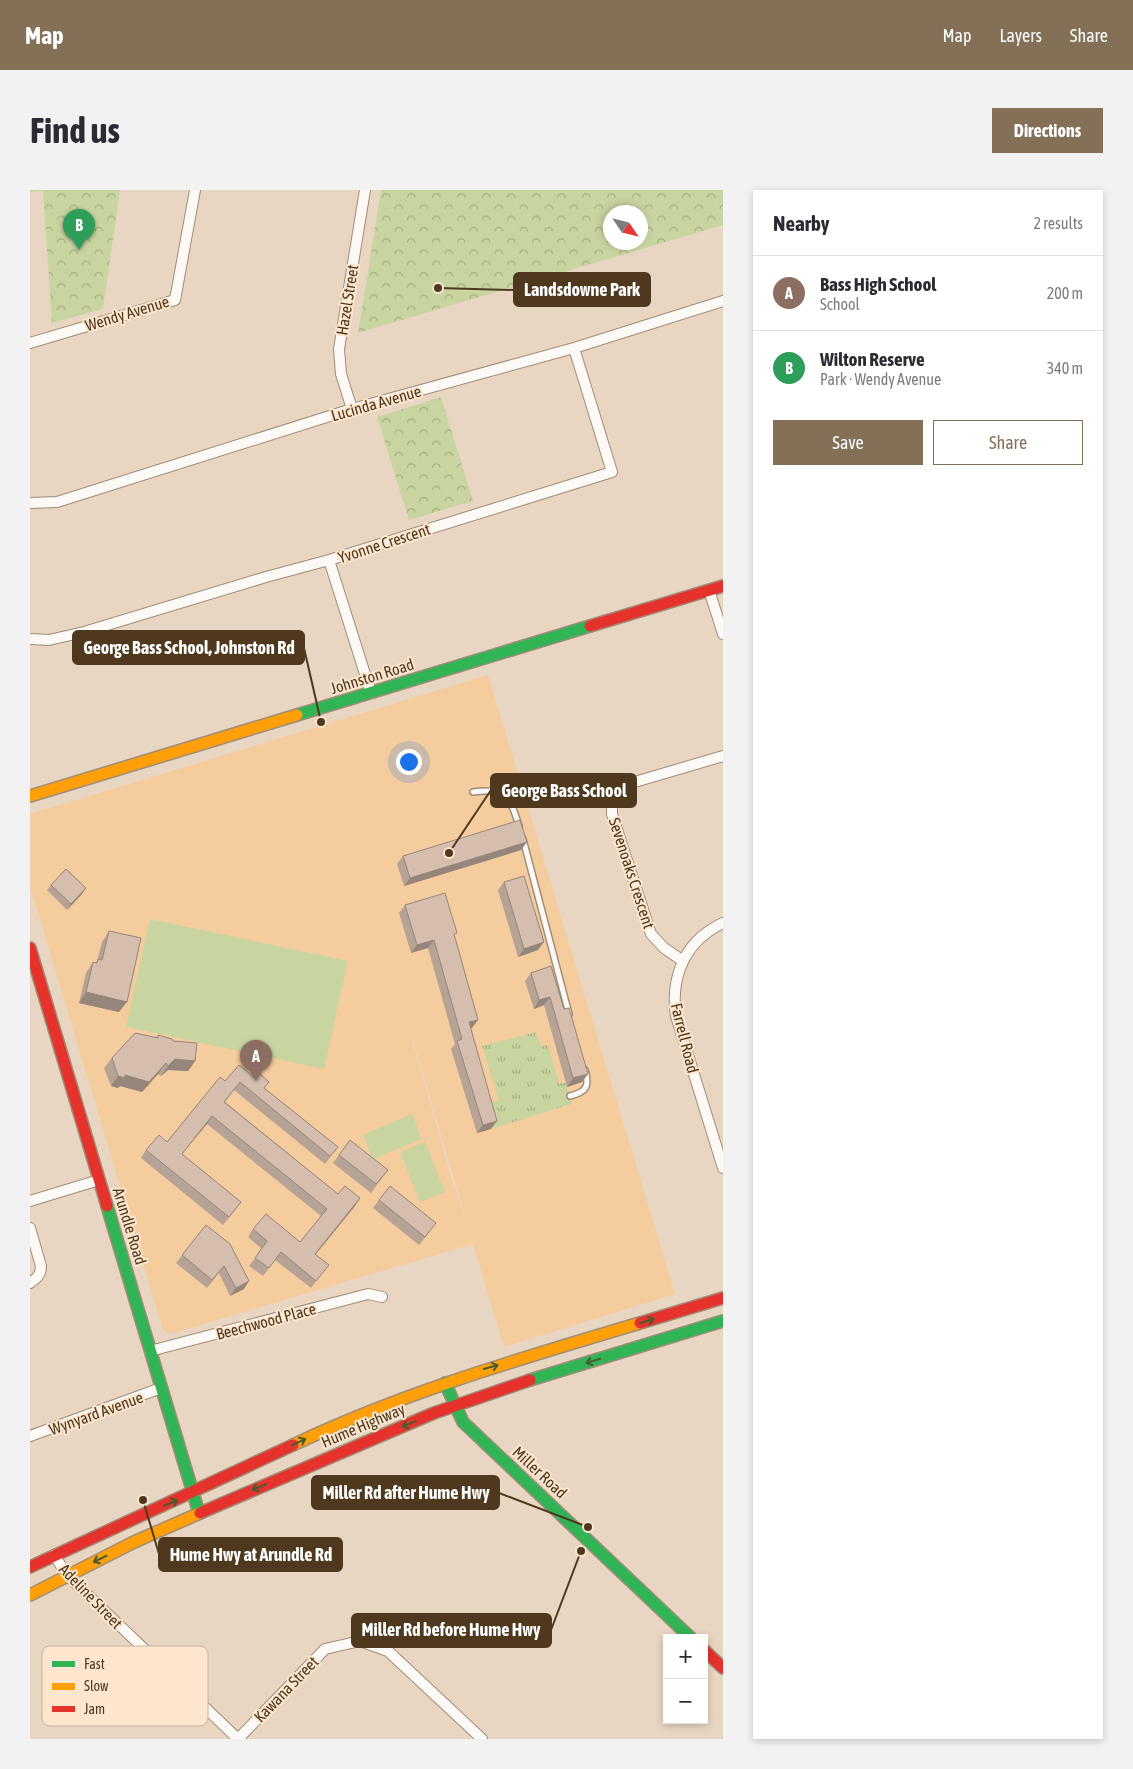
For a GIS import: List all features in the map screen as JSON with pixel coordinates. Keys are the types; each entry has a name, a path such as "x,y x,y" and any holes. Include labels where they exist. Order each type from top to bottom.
{"main road":[{"name":"Johnston Road","path":"30,796 723,586"},
{"name":"Arundle Road","path":"30,948 192,1493 200,1512"},
{"name":"Hume Highway","path":"30,1567 318,1433 486,1369 723,1298"},
{"name":"Hume Highway","path":"30,1595 67,1575 200,1512 454,1405 723,1321"},
{"name":"Miller Road","path":"445,1384 463,1422 687,1634"},
{"path":"708,1654 723,1668"}],"street":[{"name":"Wendy Avenue","path":"30,343 175,300 194,190"},
{"name":"Hazel Street","path":"352,409 341,374 340,350 365,190"},
{"name":"Lucinda Avenue","path":"30,503 57,502 352,409 574,348 723,301"},
{"name":"Yvonne Crescent","path":"30,639 49,640 84,632 329,560 612,472 574,348"},
{"path":"329,560 371,693"},
{"path":"710,590 723,634"},
{"name":"Sevenoaks Crescent","path":"683,961 659,944 648,928 612,814 613,802 619,791 628,784 723,756"},
{"name":"Farrell Road","path":"723,923 695,943 679,970 674,991 676,1016 723,1168"},
{"path":"30,1201 99,1180"},
{"path":"30,1228 41,1266 37,1278 30,1283"},
{"name":"Beechwood Place","path":"150,1351 368,1294 382,1296"},
{"name":"Wynyard Avenue","path":"30,1436 161,1388"},
{"name":"Adeline Street","path":"54,1555 67,1575 141,1646"},
{"name":"Kawana Street","path":"238,1739 325,1649 360,1641 388,1651 482,1739"},
{"name":"Adeline Street","path":"208,1710 238,1739"}],"lane":[{"path":"473,792 498,791 506,796 512,804 542,905 557,973 570,1017"},
{"path":"570,1096 580,1094 586,1090 587,1083 584,1067"}],"shaded area":[{"path":"488,675 675,1294 504,1347 473,1244 170,1334 163,1330 30,886 30,814","holes":["413,1039 468,1227 453,1183"]}],"green space":[{"path":"30,190 120,190 103,309 52,323 43,191 30,192"},
{"path":"381,190 723,190 723,225 648,247 648,205 603,205 603,250 639,250 358,333"},
{"path":"441,397 473,501 409,520 377,417"},
{"path":"150,919 348,961 324,1069 126,1027"},
{"path":"536,1032 541,1046 548,1045 559,1083 566,1083 572,1104 491,1129 488,1117 488,1104 499,1100 482,1046"},
{"path":"412,1114 422,1139 373,1159 363,1135"},
{"path":"425,1142 445,1192 420,1202 400,1152"}],"building":[{"path":"520,820 527,842 410,878 403,856"},
{"path":"66,869 86,888 71,904 51,885"},
{"path":"524,876 544,942 524,949 504,882"},
{"path":"445,893 457,933 454,934 478,1020 469,1022 497,1121 483,1125 457,1041 462,1039 434,940 417,945 405,905"},
{"path":"109,931 141,938 127,1002 86,992 93,962 97,963 98,959 102,960"},
{"path":"551,966 564,1009 569,1008 588,1074 573,1078 550,997 539,1000 531,973"},
{"path":"135,1033 158,1038 158,1035 173,1041 197,1043 195,1061 175,1059 168,1066 166,1063 149,1082 125,1075 125,1078 118,1076 112,1058"},
{"path":"239,1065 255,1078 259,1073 269,1082 264,1088 338,1147 330,1156 240,1082 224,1102 338,1194 345,1186 360,1198 315,1254 329,1265 316,1281 281,1252 269,1268 255,1258 267,1241 253,1229 266,1214 300,1242 327,1209 212,1116 182,1154 241,1202 229,1217 146,1150 159,1135 167,1142 220,1077 225,1081"},
{"path":"350,1140 388,1170 376,1184 339,1155"},
{"path":"390,1186 436,1223 425,1237 379,1200"},
{"path":"206,1225 230,1244 249,1281 236,1288 224,1266 212,1280 182,1255"}],"traffic: fast":[{"path":"297,715 590,626"},
{"path":"107,1206 199,1513"},
{"path":"530,1380 723,1321"},
{"path":"445,1383 463,1422 687,1634"}],"traffic: slow":[{"path":"30,796 297,715"},
{"path":"293,1445 378,1408 421,1392 508,1363 640,1323"},
{"path":"30,1595 134,1542 200,1513"}],"traffic: jam":[{"path":"590,626 723,586"},
{"path":"30,948 107,1206"},
{"path":"640,1323 723,1298"},
{"path":"200,1513 434,1413 530,1380"},
{"path":"30,1567 293,1445"},
{"path":"708,1654 723,1668"}],"place":[{"name":"Wilton Reserve","path":"79,250"},
{"name":"Landsdowne Park","path":"438,288"},
{"name":"George Bass School, Johnston Rd","path":"321,722"},
{"name":"George Bass School","path":"449,853"},
{"name":"Bass High School","path":"256,1081"},
{"name":"Hume Hwy at Arundle Rd","path":"143,1500"},
{"name":"Miller Rd after Hume Hwy","path":"588,1527"},
{"name":"Miller Rd before Hume Hwy","path":"581,1551"}]}
